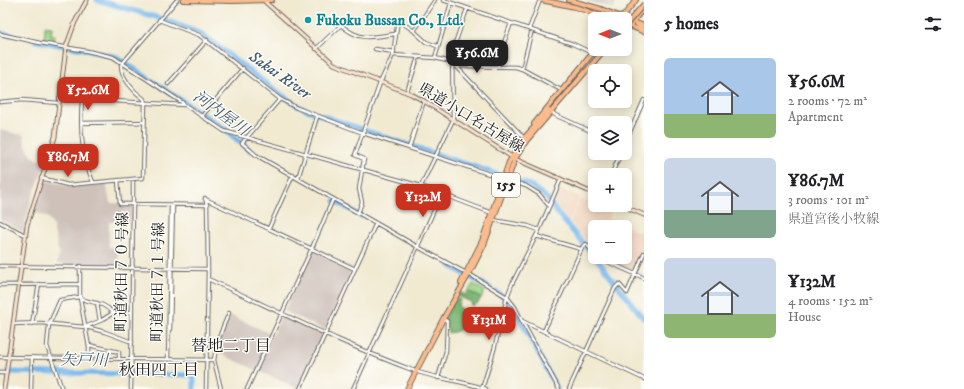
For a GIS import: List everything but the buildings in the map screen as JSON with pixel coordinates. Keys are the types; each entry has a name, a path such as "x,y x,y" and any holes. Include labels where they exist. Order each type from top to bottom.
{"highway":[{"path":"183,0 272,0"},
{"path":"541,0 575,7 590,12"},
{"path":"569,0 606,12"},
{"path":"627,12 636,0"},
{"path":"632,17 644,1"},
{"path":"632,18 644,4"},
{"path":"644,8 634,21 639,26 644,27"},
{"path":"632,27 644,32"},
{"name":"155","path":"407,389 443,319 484,245 513,158 537,119 589,56"},
{"name":"155","path":"528,132 568,91 598,56"},
{"name":"155","path":"513,158 527,140 603,56"},
{"name":"155","path":"558,105 568,91"},
{"name":"155","path":"468,273 506,180"}],"main road":[{"path":"4,389 25,235 31,209 54,140 66,47 74,22 87,0"},
{"name":"県道小口名古屋線","path":"263,0 329,61 340,68 407,92 424,101 513,158 588,191"},
{"path":"632,210 644,215"}],"street":[{"path":"41,178 68,186 94,182 143,178 145,103 144,99 135,93 131,88 121,70 121,65 122,62 177,0"},
{"path":"414,31 435,0"},
{"path":"442,0 573,44 588,51"},
{"path":"522,69 530,30 541,0"},
{"path":"435,58 437,46 451,3"},
{"path":"421,186 436,158 453,120 452,52 467,9"},
{"path":"159,20 193,32 207,40 280,99 297,108 436,158 532,189 539,194 549,206"},
{"path":"358,213 362,202 359,189 364,159 355,155 380,83 393,53 398,20 414,31 426,42 437,46"},
{"path":"498,66 500,54 511,23"},
{"path":"316,49 341,25 362,38 395,34"},
{"path":"0,34 40,44 66,47 108,56 122,62 183,103 183,105 224,131 421,186 441,195 492,213"},
{"path":"168,84 207,40"},
{"path":"375,49 418,57 435,58 453,65 516,67 560,90"},
{"path":"407,92 418,57"},
{"path":"453,65 524,138"},
{"path":"202,116 243,68"},
{"path":"59,98 183,105"},
{"path":"82,99 81,123 84,158 94,182"},
{"path":"280,99 242,143 256,155 418,247 468,273 507,297 515,307 558,389"},
{"path":"0,102 22,100 59,103"},
{"path":"632,127 644,100"},
{"path":"409,148 424,101"},
{"path":"552,112 555,115 588,129"},
{"path":"298,178 317,116"},
{"path":"81,123 144,122"},
{"path":"269,228 293,175"},
{"path":"118,180 120,204 133,204 133,179"},
{"path":"482,388 494,350 507,297 539,230 561,179"},
{"path":"353,389 441,195"},
{"path":"206,389 208,269 207,205 205,198 355,269"},
{"path":"247,389 333,199"},
{"name":"町道秋田７０号線","path":"131,389 133,204 207,205"},
{"name":"町道秋田７１号線","path":"169,359 172,205"},
{"path":"493,220 528,226 539,230"},
{"path":"0,222 25,235"},
{"path":"300,389 376,223"},
{"path":"536,236 581,249"},
{"path":"544,331 581,249 584,245 588,248"},
{"path":"569,389 615,288 620,284 627,293 644,252"},
{"path":"614,264 644,278"},
{"path":"0,266 208,269"},
{"path":"80,266 80,298 89,346 89,358"},
{"path":"208,279 369,352 416,371 438,378 486,389"},
{"path":"32,324 39,284"},
{"path":"0,285 80,284"},
{"path":"62,389 47,346 48,325 60,300 79,297 104,305 113,313"},
{"path":"98,303 100,321"},
{"path":"85,327 100,321 113,313 132,312"},
{"path":"221,389 214,354 222,328 229,313"},
{"path":"438,378 446,351 447,321 443,319"},
{"path":"522,321 644,379"},
{"path":"13,324 85,327 105,332 132,342"},
{"path":"89,346 119,352 119,358"},
{"path":"0,357 214,360"},
{"path":"31,389 32,357"},
{"path":"0,373 6,373"}],"shaded area":[{"path":"585,0 617,0 614,9"},
{"path":"0,130 24,135 25,144 32,156 45,163 30,204 23,232 0,220"},
{"path":"43,180 69,186 106,183 110,203 133,203 133,222 109,222 109,247 118,248 118,265 57,264 59,254 53,226 49,218 32,211"},
{"path":"559,189 580,197 569,221 553,202"},
{"path":"588,197 588,212 610,212 608,219 610,220 588,220 588,244 570,222 580,199 586,201"},
{"path":"632,229 644,234 644,249 634,270 620,264 632,264"},
{"path":"312,249 353,268 325,330 284,311"},
{"path":"282,314 324,333 299,389 216,352 222,332 230,315 273,335"}],"green space":[{"path":"45,26 52,27 51,35 55,35 54,43 44,42"},
{"path":"473,284 485,291 481,298 468,291"},
{"path":"468,291 481,298 478,303 472,306 471,302 458,296 460,292 466,295"},
{"path":"456,298 460,300 458,306 464,311 477,310 491,314 486,330 463,328 455,332 448,333 447,327 443,322"}],"waterway":[{"name":"Sakai River","path":"97,0 166,20 202,34 298,106 379,135 500,175"},
{"name":"河内屋川","path":"0,33 11,35"},
{"name":"河内屋川","path":"36,41 88,50 117,57 223,128 249,150"},
{"name":"Sakai River","path":"511,179 530,185 547,198 558,214 600,263 644,319"},
{"name":"河内屋川","path":"335,201 361,216"},
{"name":"河内屋川","path":"450,266 490,288"},
{"path":"620,266 644,276"},
{"name":"河内屋川","path":"497,292 513,306 557,389"},
{"name":"矢戸川","path":"8,372 194,375 194,389"}],"place":[{"name":"Fukoku Bussan Co., Ltd.","path":"308,20"}],"district":[{"name":"替地二丁目","path":"231,346"},
{"name":"秋田四丁目","path":"159,370"}]}
